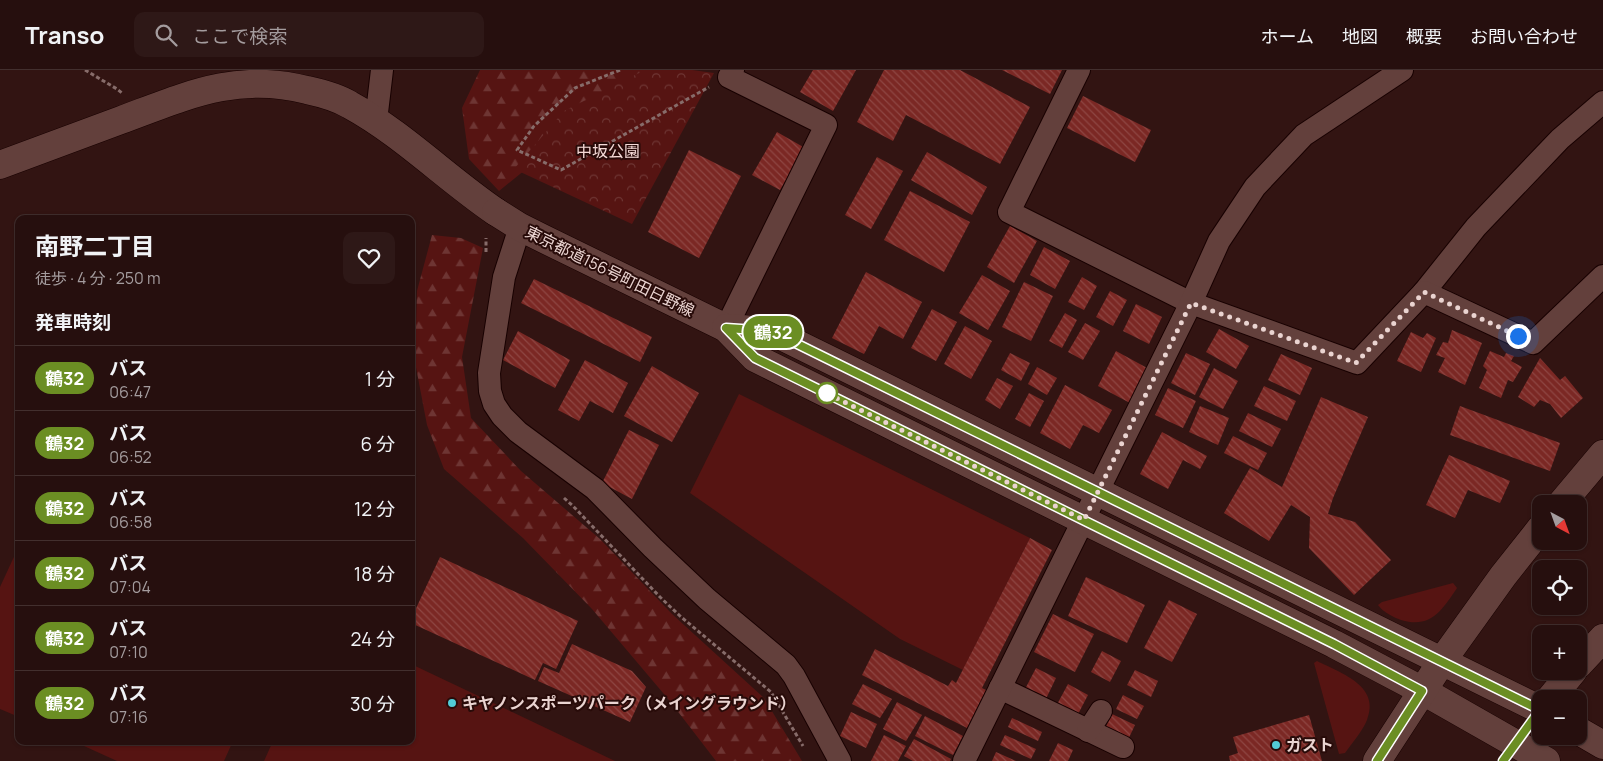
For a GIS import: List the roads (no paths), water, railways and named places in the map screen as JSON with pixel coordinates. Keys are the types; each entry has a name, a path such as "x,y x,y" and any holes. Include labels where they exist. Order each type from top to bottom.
{"main road":[{"name":"東京都道156号町田日野線","path":"0,165 189,95 231,84 262,83 291,86 323,94 348,104 376,120 459,185 520,227 726,328 755,358 1325,640 1422,691 1509,752 1546,761"},
{"name":"東京都道156号町田日野線","path":"726,328 771,331 1442,661 1532,702"},
{"path":"1569,495 1603,454"},
{"path":"1377,761 1442,661 1503,576 1532,539"},
{"path":"1587,655 1603,638"},
{"path":"1557,690 1566,680"},
{"path":"1509,752 1532,722"},
{"path":"1587,736 1603,745"}],"street":[{"path":"376,120 382,70"},
{"path":"1079,70 1009,212 1191,303 1356,363 1424,292 1482,220 1560,138 1603,102"},
{"path":"964,761 1191,303 1219,241 1254,187 1304,135 1395,71"},
{"path":"726,328 826,125 731,74"},
{"path":"520,227 504,277 488,372 490,391 494,404 502,416 518,432 594,489 653,548 707,598 786,665 794,676 840,761"},
{"path":"1424,292 1533,343 1603,276"},
{"path":"1000,688 1123,747"},
{"path":"1088,730 1102,711"}],"place":[{"name":"キヤノンスポーツパーク（メイングラウンド）","path":"452,703"},
{"name":"ガスト","path":"1276,745"}],"park label":[{"name":"中坂公園","path":"608,151"}]}
